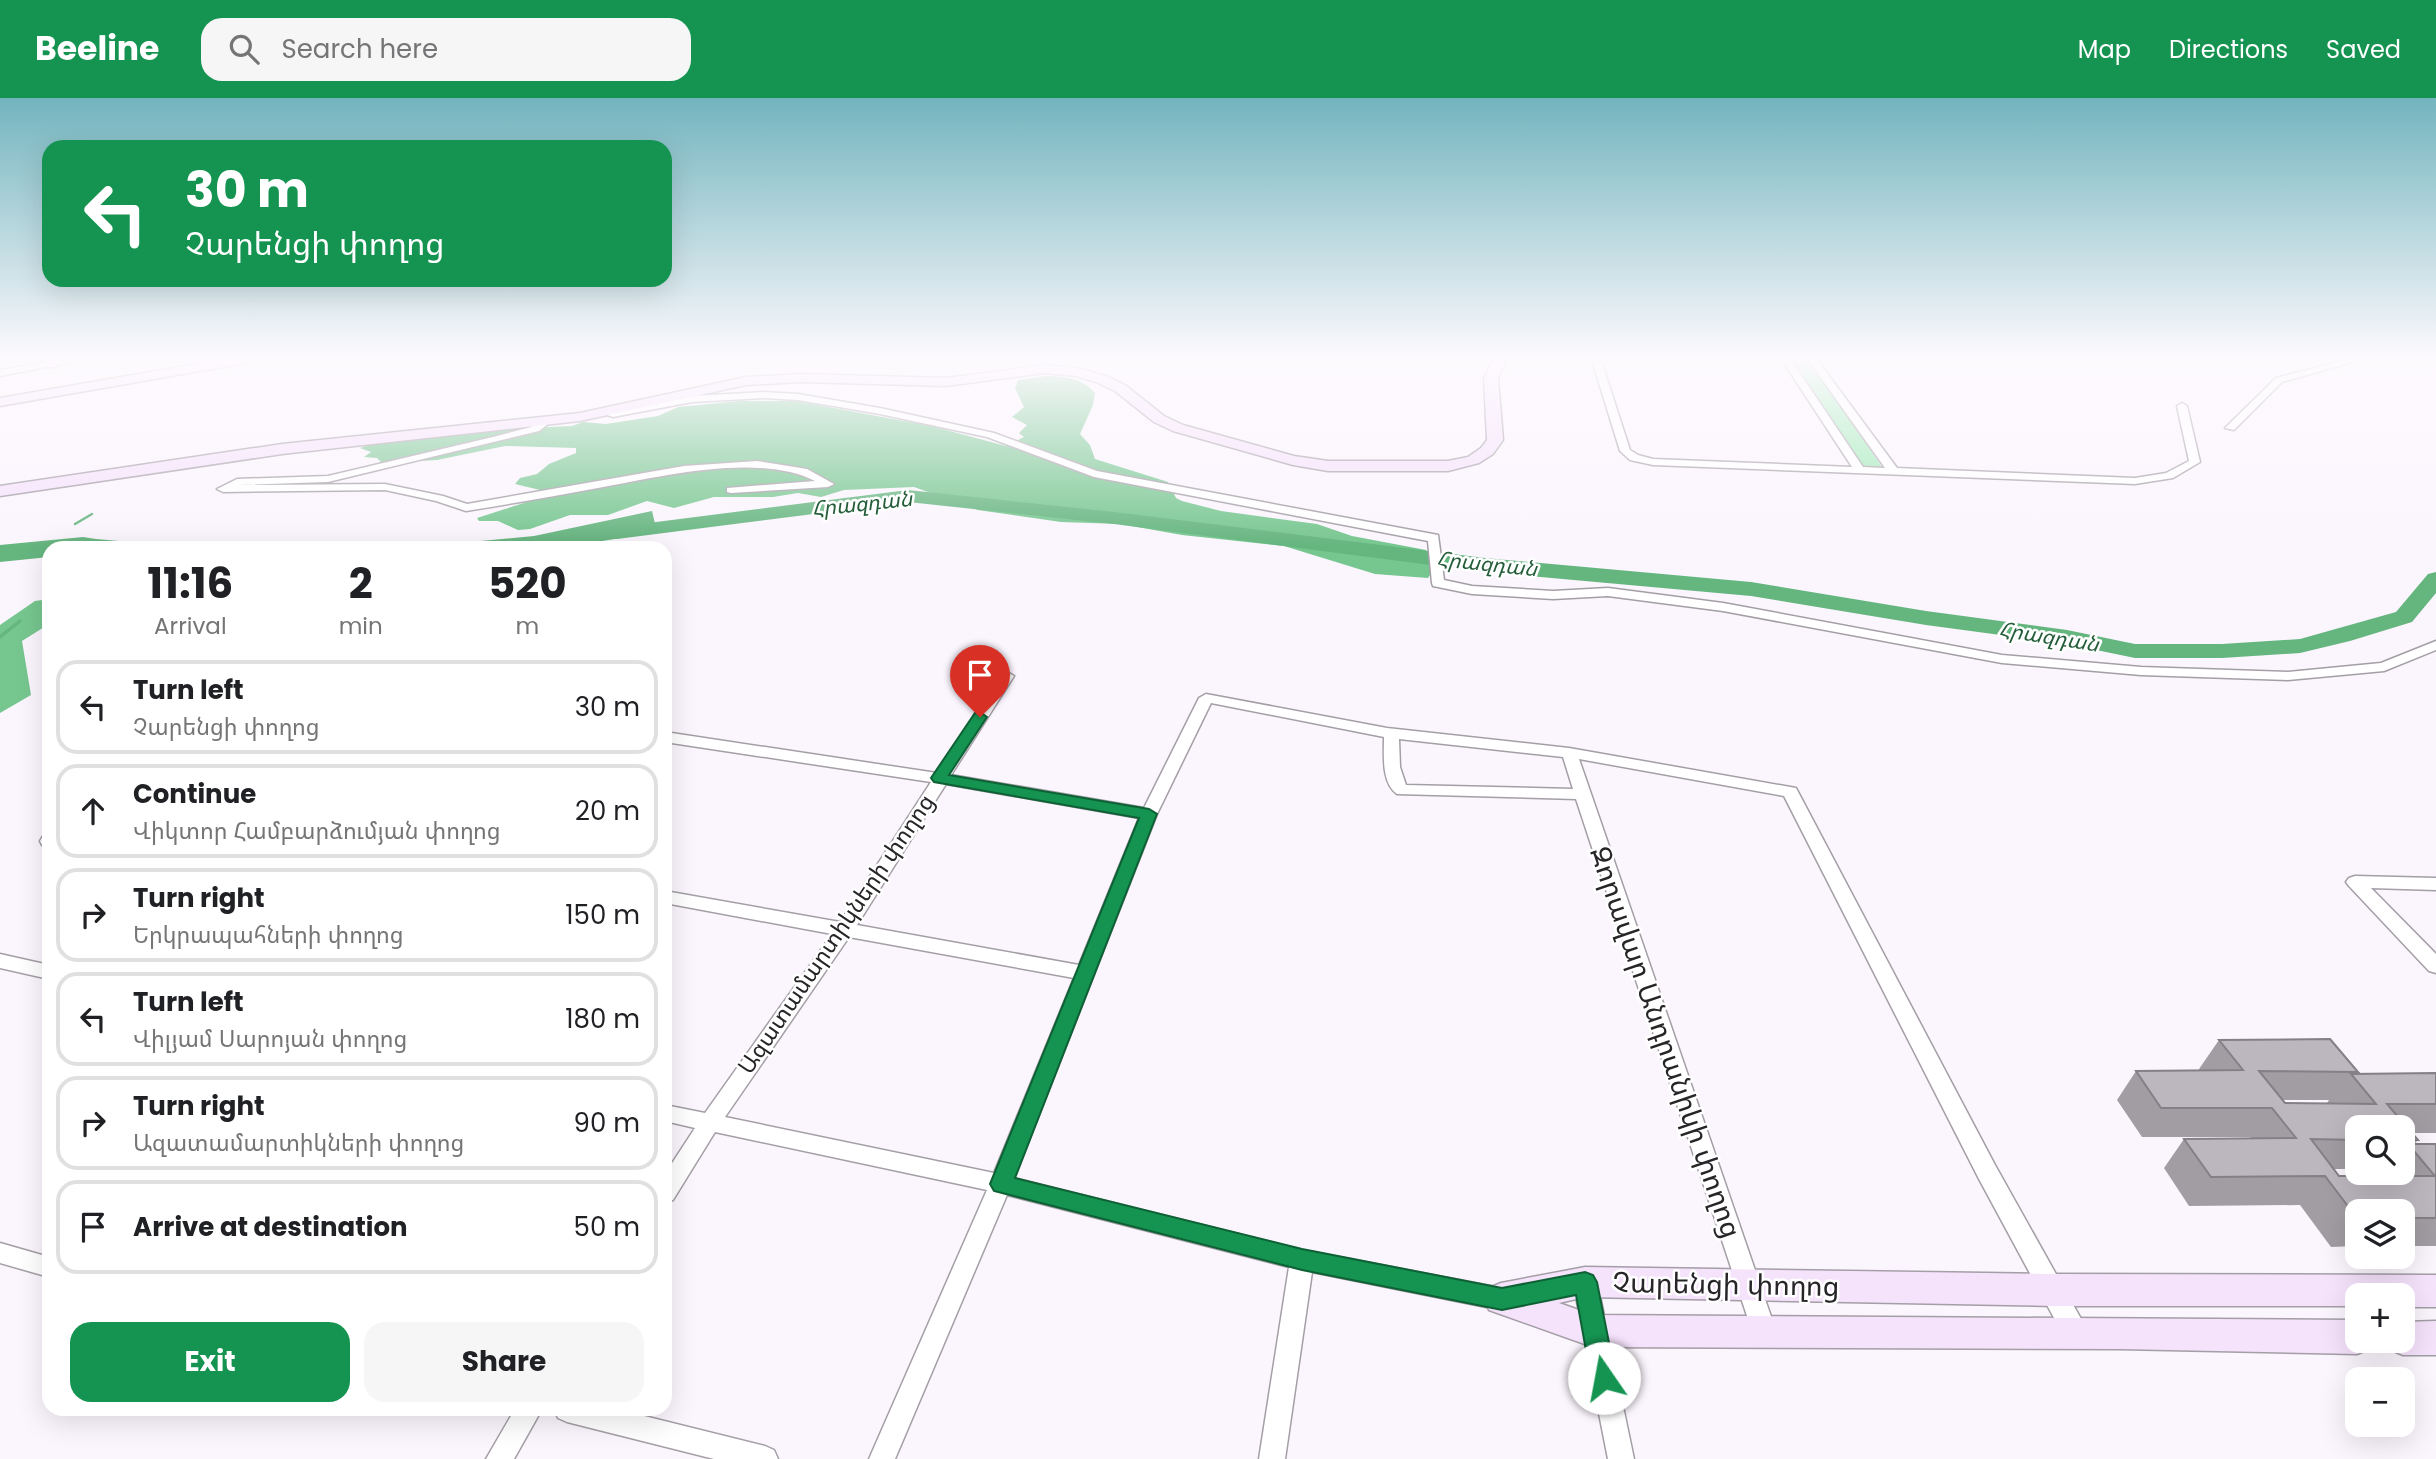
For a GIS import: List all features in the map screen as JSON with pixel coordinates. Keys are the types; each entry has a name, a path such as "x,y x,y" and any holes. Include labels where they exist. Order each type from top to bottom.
{"main road":[{"path":"0,491 282,449 543,421"},
{"path":"1162,421 1178,428"},
{"path":"2415,1338 2436,1338"}],"street":[{"path":"547,421 535,429 500,439 328,479 237,482 223,489 385,487 439,498 466,509 684,469 757,464 803,471 828,484 731,490"},
{"path":"924,421 990,435 1094,474 1434,538 1438,583 1472,590 1553,595 1608,592 1723,607 2002,659 2141,671 2288,676 2384,667 2436,645"},
{"path":"1178,428 1293,460 1328,466 1448,466 1473,460 1487,451 1495,440 1494,421"},
{"path":"1615,421 1625,451 1634,458 1653,462 2136,481 2169,476 2195,462 2185,421"},
{"path":"1827,421 1860,471"},
{"path":"1857,421 1894,472"},
{"path":"2230,428 2238,421"},
{"name":"Ազատամարտիկների փողոց","path":"672,1182 709,1123 845,929 939,778 1007,676"},
{"path":"882,1459 1001,1184 1149,814 1206,698 1391,734 1569,753 1790,792 1987,1172 2076,1334"},
{"path":"1391,734 1392,767 1398,787 1403,790 1583,794"},
{"path":"672,738 939,778 1149,814"},
{"name":"Զորավար Անդրանիկի փողոց","path":"1569,753 1764,1331"},
{"path":"2436,884 2355,881 2436,966"},
{"path":"672,898 1086,973"},
{"path":"0,961 42,970"},
{"path":"672,1115 1001,1184 1302,1260 1502,1299"},
{"path":"0,1253 42,1265"},
{"path":"1272,1459 1302,1260"},
{"path":"1585,1282 1621,1459"},
{"name":"Չարենցի փողոց","path":"1502,1299 1585,1282 2054,1290 2436,1291"},
{"name":"Չարենցի փողոց","path":"1502,1299 1593,1331 2345,1337"},
{"path":"499,1459 525,1416"},
{"path":"595,1416 765,1459"}],"shaded area":[{"path":"629,421 901,421 1006,446 1024,437 1019,433 1027,425 1019,421 1086,421 1080,434 1090,445 1095,459 1168,482 1176,498 1182,501 1221,511 1317,524 1352,536 1426,550 1432,572 1428,578 1375,574 1284,546 1182,535 1120,524 1061,522 978,510 914,487 844,490 821,497 798,493 773,497 714,497 674,508 647,501 608,515 570,515 530,529 518,530 498,521 479,521 477,518 533,500 540,490 515,484 520,478 537,474 549,464 576,453 576,448 505,446 437,460 382,463 377,458 364,457 371,452 360,448 377,442 505,429 572,426 583,422 606,424"},
{"path":"1832,421 1850,421 1882,467 1862,466"},
{"path":"652,511 657,532 602,541 481,541 534,536"},
{"path":"83,537 119,541 42,541 42,558 0,562 0,545"},
{"path":"42,600 42,628 22,641 31,695 0,713 0,625 35,601"}],"building":[{"path":"2330,1039 2358,1072 2259,1071 2285,1103 2376,1104 2351,1074 2436,1073 2436,1104 2387,1104 2396,1115 2345,1115 2345,1140 2311,1139 2339,1176 2345,1176 2345,1185 2415,1185 2415,1176 2435,1176 2415,1152 2415,1144 2436,1144 2436,1218 2415,1218 2415,1199 2345,1199 2345,1202 2325,1176 2211,1177 2184,1139 2296,1138 2272,1108 2161,1108 2136,1071 2243,1070 2219,1040"}],"waterway":[{"name":"Հրազդան","path":"617,533 908,496 1114,518 1485,565 1751,589 1926,618 2067,637 2135,651 2222,651 2300,646 2404,617 2436,579"},
{"path":"75,524 92,514"},
{"path":"0,637 20,621"}],"route":[{"path":"980,717 939,778 1149,814 1001,1184 1302,1260 1502,1299 1585,1282 1604,1378"}]}
